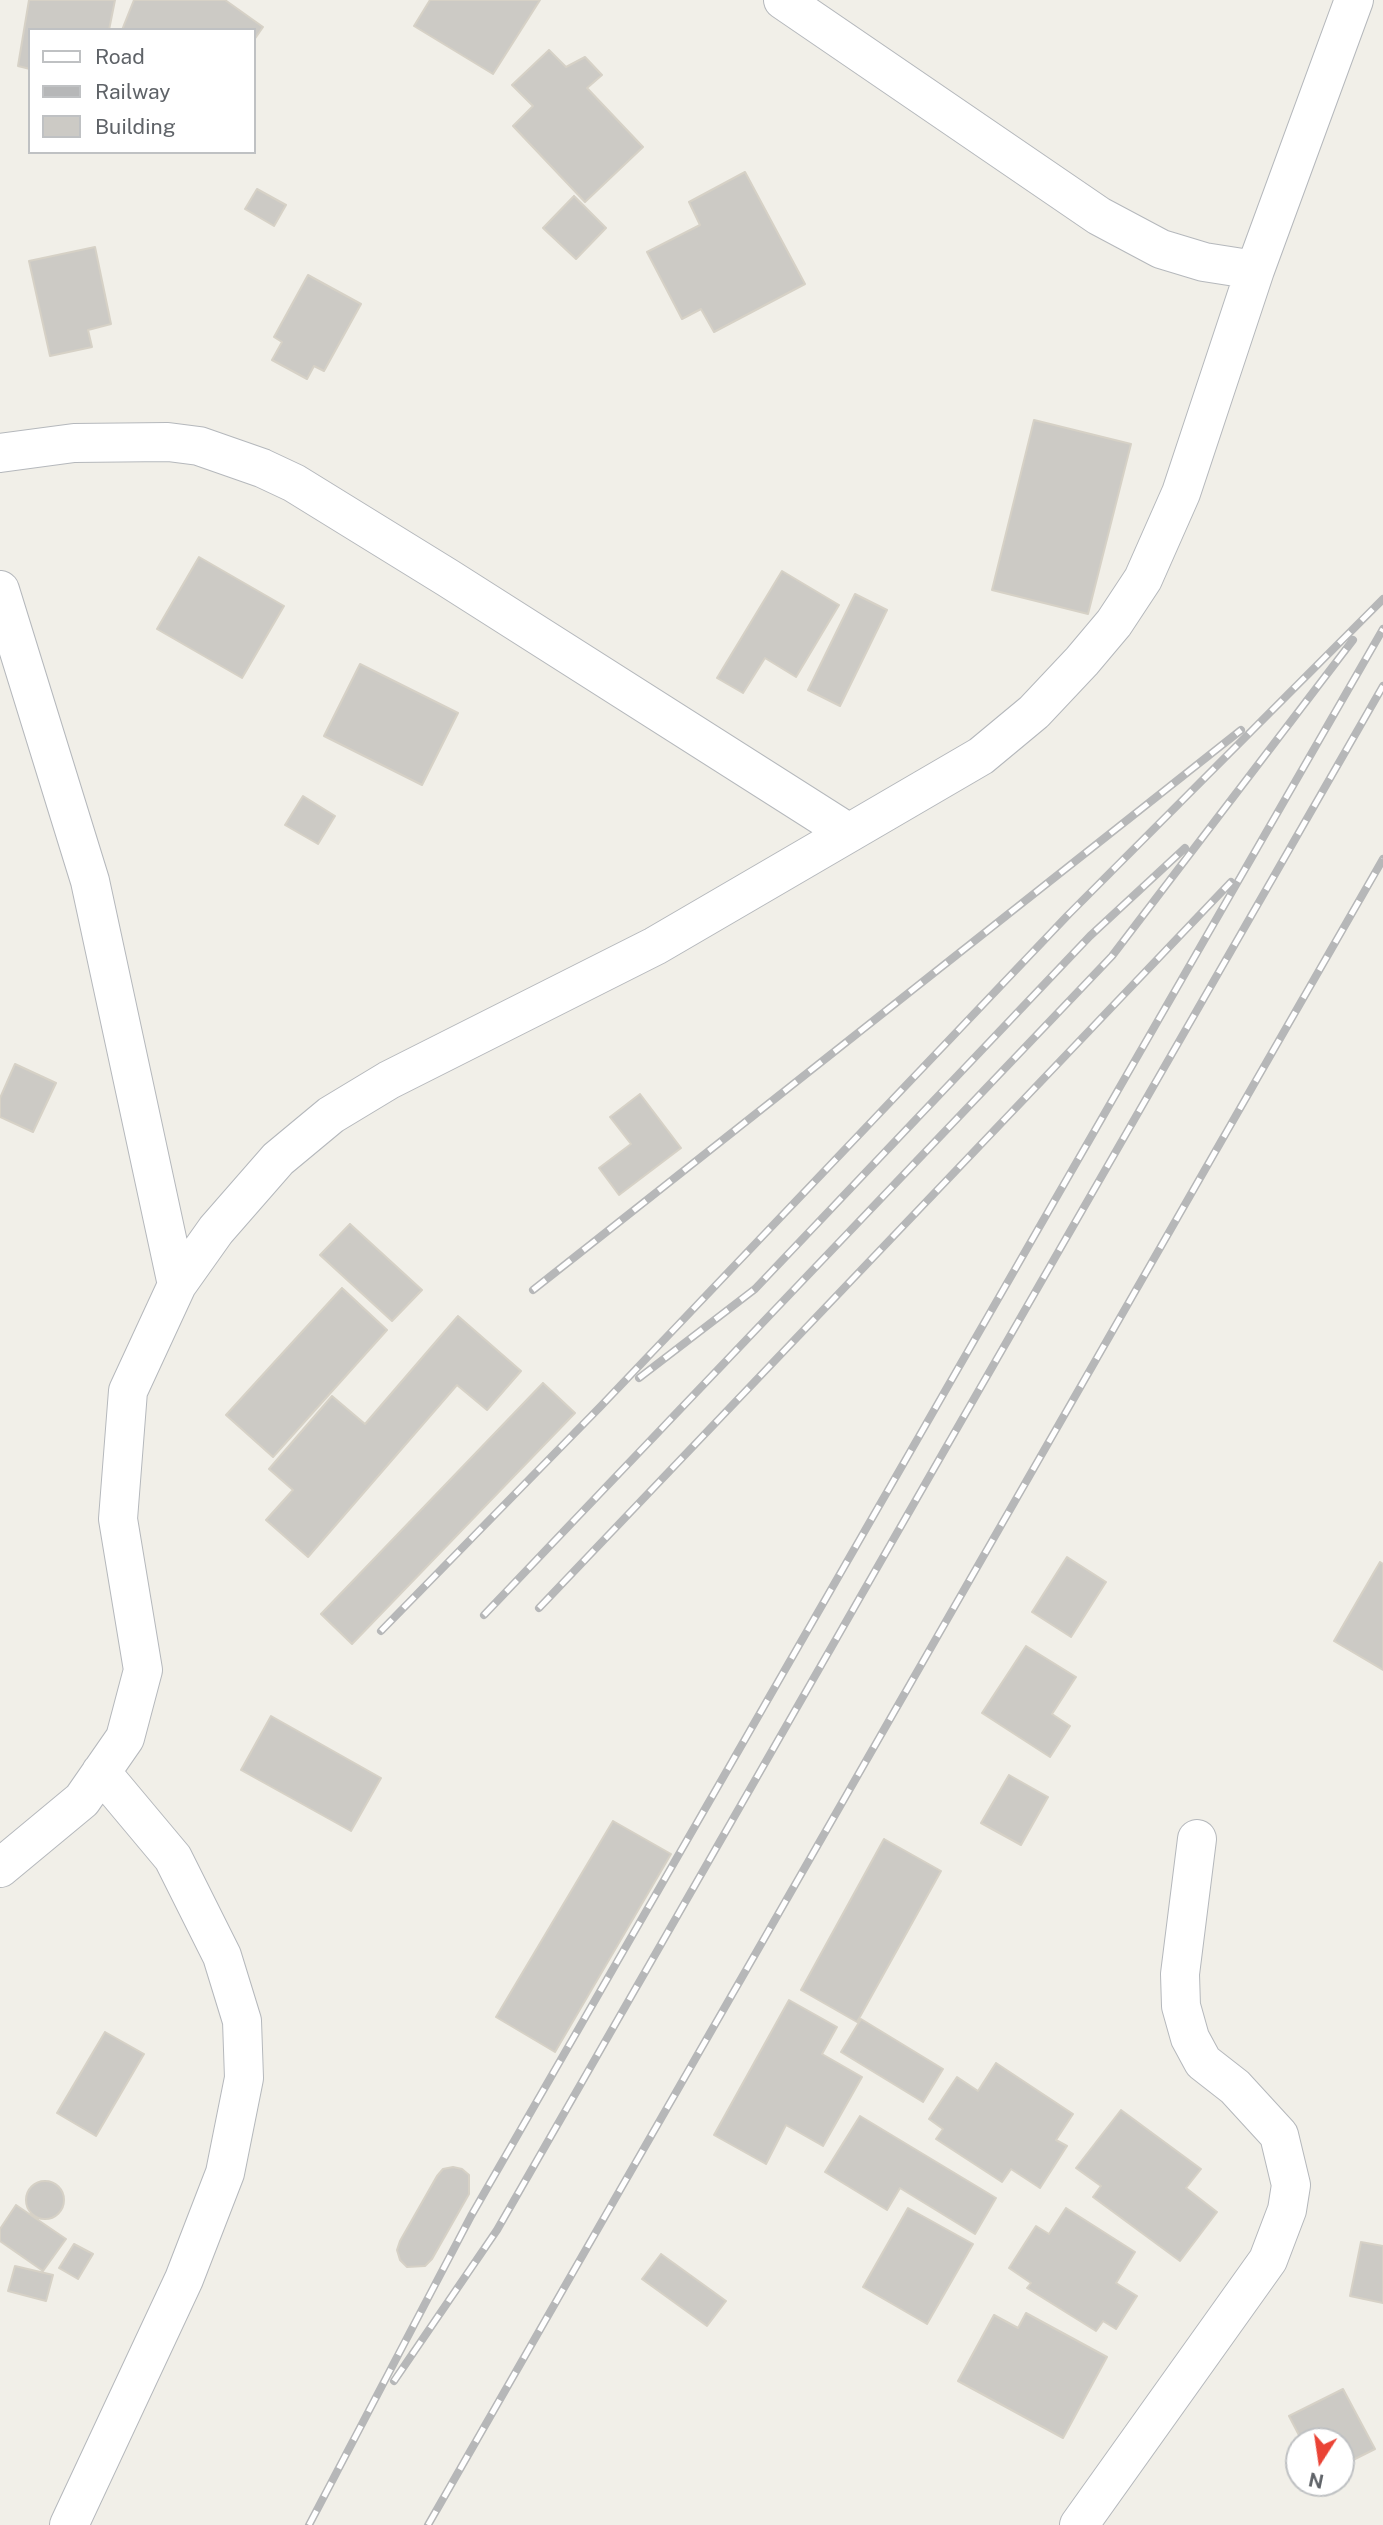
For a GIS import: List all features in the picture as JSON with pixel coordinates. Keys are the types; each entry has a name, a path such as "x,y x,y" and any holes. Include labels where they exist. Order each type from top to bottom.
{"street":[{"path":"783,0 1099,216 1161,249 1204,262 1255,270"},
{"path":"0,1868 82,1800 125,1738 143,1670 118,1519 128,1391 177,1285 216,1230 278,1159 331,1115 389,1080 655,946 981,756 1034,712 1082,661 1114,622 1143,579 1181,493 1255,270 1354,0"},
{"path":"0,453 74,443 168,442 199,446 262,468 294,483 436,571 849,833"},
{"path":"0,590 90,881 177,1285"},
{"path":"69,2525 184,2279 225,2174 244,2078 242,2021 222,1956 173,1858 101,1772"},
{"path":"1079,2525 1268,2260 1287,2210 1291,2185 1279,2135 1235,2087 1203,2062 1190,2038 1181,2006 1180,1974 1198,1839"}],"building":[{"path":"29,0 115,0 109,28 28,28 28,68 18,66"},
{"path":"134,0 225,0 263,27 256,37 256,28 123,28"},
{"path":"430,0 540,0 493,74 414,26"},
{"path":"549,50 566,67 585,57 602,75 587,88 643,147 585,202 513,126 533,106 512,85"},
{"path":"745,172 805,284 714,332 701,309 682,319 647,252 700,225 689,202"},
{"path":"257,189 286,205 274,226 245,209"},
{"path":"574,196 606,228 576,259 543,228"},
{"path":"95,247 111,324 88,330 92,347 50,356 29,261"},
{"path":"308,275 361,304 324,371 314,366 307,379 272,360 282,342 274,337"},
{"path":"1034,420 1131,444 1088,614 992,590"},
{"path":"199,557 284,606 242,678 157,629"},
{"path":"782,571 839,605 796,677 765,658 743,693 717,678"},
{"path":"855,594 887,610 840,706 808,690"},
{"path":"360,664 458,713 422,785 324,736"},
{"path":"303,796 335,816 318,844 285,825"},
{"path":"15,1064 56,1083 33,1132 0,1117 0,1098"},
{"path":"640,1094 681,1148 619,1195 599,1168 631,1144 610,1117"},
{"path":"350,1224 422,1290 392,1321 320,1255"},
{"path":"342,1288 387,1330 273,1457 226,1415"},
{"path":"458,1316 521,1371 487,1410 457,1385 308,1557 266,1520 293,1490 269,1469 332,1396 365,1424"},
{"path":"543,1383 575,1413 352,1644 321,1614"},
{"path":"1067,1557 1106,1582 1071,1637 1032,1612"},
{"path":"1380,1562 1383,1564 1383,1670 1334,1641"},
{"path":"1026,1646 1076,1677 1052,1714 1070,1726 1050,1757 982,1713"},
{"path":"271,1716 381,1778 351,1831 241,1770"},
{"path":"1009,1775 1048,1797 1021,1845 981,1823"},
{"path":"613,1821 671,1854 555,2052 496,2017"},
{"path":"884,1839 941,1871 857,2022 801,1990"},
{"path":"789,2000 837,2027 822,2054 862,2077 823,2146 786,2125 766,2164 714,2135"},
{"path":"861,2019 943,2069 923,2102 841,2052"},
{"path":"105,2032 144,2054 96,2136 57,2113"},
{"path":"996,2063 1073,2114 1056,2140 1067,2146 1040,2188 1011,2169 1002,2182 936,2139 943,2129 929,2119 957,2077 978,2091"},
{"path":"1121,2110 1201,2169 1186,2188 1217,2212 1180,2261 1093,2197 1101,2186 1076,2168"},
{"path":"860,2116 996,2198 975,2234 900,2188 887,2210 825,2172"},
{"path":"443,2169 462,2169 469,2175 469,2194 432,2259 425,2266 407,2267 400,2260 397,2250 400,2241 437,2176"},
{"path":"45,2181 59,2186 64,2200 59,2214 45,2219 31,2214 26,2200 31,2186"},
{"path":"16,2205 66,2239 43,2271 0,2241 0,2229"},
{"path":"908,2208 973,2244 927,2324 863,2287"},
{"path":"1066,2208 1135,2252 1116,2283 1137,2296 1116,2329 1103,2321 1096,2331 1027,2288 1031,2283 1009,2268 1036,2226 1049,2234"},
{"path":"1361,2242 1383,2246 1383,2303 1350,2296"},
{"path":"74,2244 93,2254 78,2279 59,2268"},
{"path":"661,2254 726,2301 707,2326 642,2279"},
{"path":"15,2266 53,2275 46,2301 8,2291"},
{"path":"1026,2313 1107,2357 1063,2438 958,2381 994,2315 1018,2328"},
{"path":"1343,2389 1375,2449 1355,2459 1355,2427 1295,2427 1289,2416"}],"railway":[{"path":"381,1631 601,1406 1068,915 1383,599"},
{"path":"309,2525 471,2216 1383,629"},
{"path":"484,1615 1112,956 1353,640"},
{"path":"394,2381 497,2230 1383,686"},
{"path":"533,1290 1241,730"},
{"path":"639,1378 755,1289 1090,936 1185,848"},
{"path":"428,2525 1383,859"},
{"path":"539,1608 1231,882"}]}
